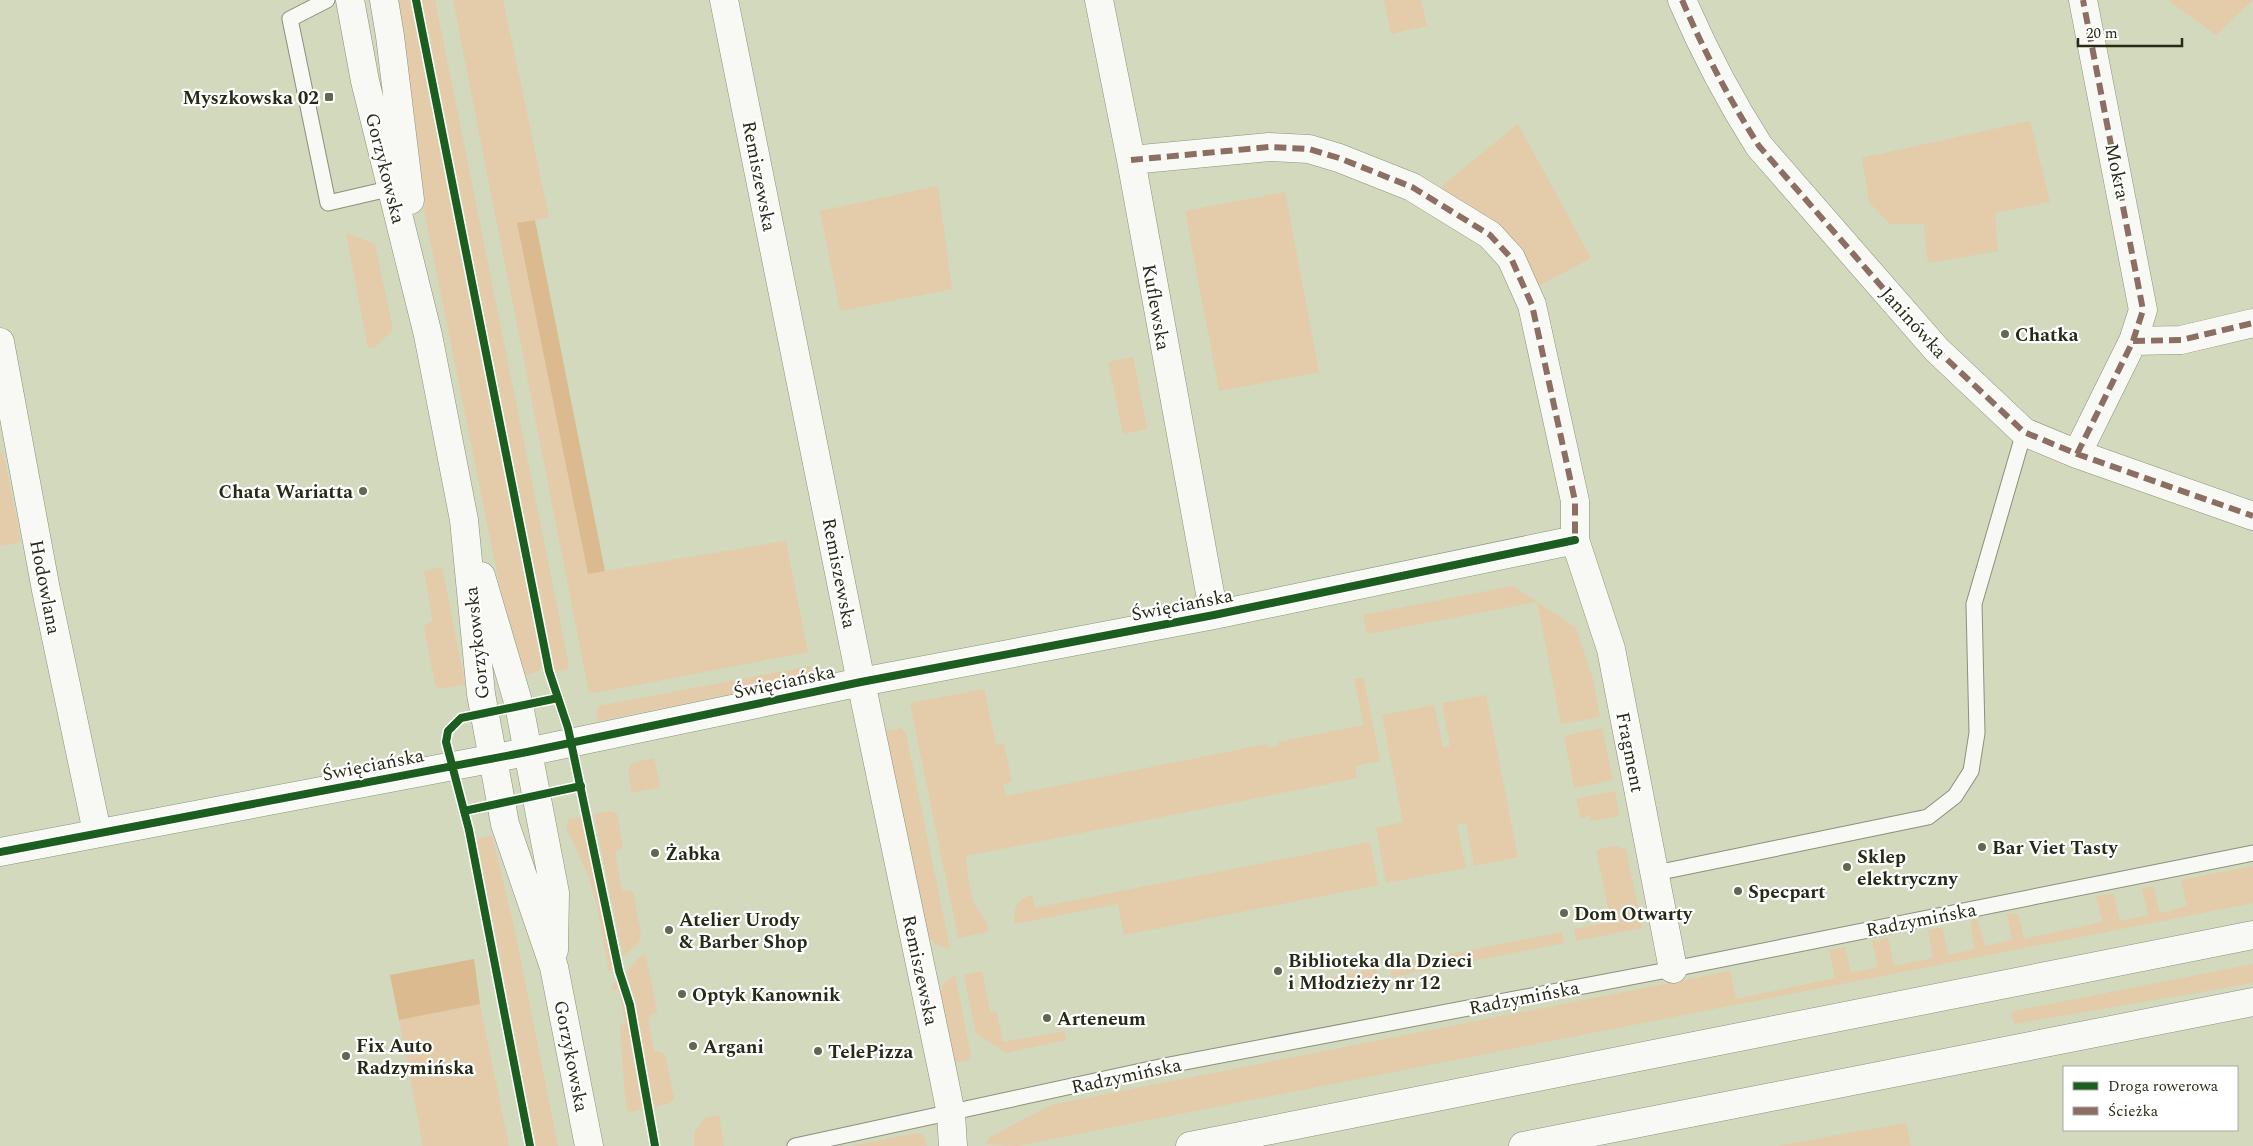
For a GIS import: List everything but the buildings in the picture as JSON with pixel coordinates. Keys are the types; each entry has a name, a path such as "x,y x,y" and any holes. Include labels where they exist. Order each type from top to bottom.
{"street":[{"name":"Gorzykowska","path":"350,0 365,81 400,186"},
{"name":"Gorzykowska","path":"384,0 400,186 464,520 481,694 492,758 504,824 554,967 589,1146"},
{"name":"Remiszewska","path":"724,0 861,682 951,1114 952,1146"},
{"name":"Kuflewska","path":"1099,0 1214,615"},
{"name":"Janinówka","path":"1682,0 1704,51 1736,110 1759,146 1937,350 2024,432 2077,454 2253,516"},
{"name":"Mokra","path":"2077,454 2133,341 2144,310 2083,0"},
{"name":"Fragment","path":"1130,160 1269,147 1309,149 1340,158 1412,187 1490,235 1511,258 1532,304 1575,501 1575,540 1611,649 1656,873 1664,933 1672,969"},
{"path":"2133,341 2181,340 2253,323"},
{"name":"Hodowlana","path":"0,342 46,590 97,832"},
{"name":"Gorzykowska","path":"464,520 515,688 555,893 554,967"},
{"name":"Święciańska","path":"0,852 97,832 527,752 861,682 1214,615 1575,540"},
{"path":"1190,1146 2253,935"},
{"path":"1523,1146 2253,1002"}],"lane":[{"path":"327,0 290,19 328,203 400,186"},
{"path":"1656,873 1928,817 1955,796 1970,771 1977,732 1974,604 2024,432"},
{"name":"Radzymińska","path":"796,1146 951,1114 1169,1065 1672,969 2253,853"}],"shaded area":[{"path":"396,0 410,0 542,667 536,672 525,675 502,598 419,185"},
{"path":"422,0 435,0 569,666 567,669 555,672"},
{"path":"453,0 503,0 549,217 517,224 588,574 786,541 808,652 595,693 589,692"},
{"path":"1384,0 1421,0 1427,26 1391,34"},
{"path":"2168,0 2253,0 2216,35"},
{"path":"2030,121 2050,202 1995,213 1998,251 1928,263 1924,224 1890,224 1869,202 1862,158"},
{"path":"1518,124 1591,258 1538,286 1439,191 1443,185"},
{"path":"938,186 952,289 840,311 820,211"},
{"path":"1285,192 1319,372 1219,391 1185,211"},
{"path":"535,220 605,571 588,574 517,223"},
{"path":"346,233 375,244 393,330 374,348 368,348"},
{"path":"1133,357 1147,429 1123,434 1108,362"},
{"path":"3,452 21,542 0,546 0,453"},
{"path":"442,567 465,684 440,689 435,685 424,628 426,624 433,622 424,571"},
{"path":"1513,586 1537,602 1367,634 1363,615"},
{"path":"1537,602 1576,628 1593,679 1600,717 1561,724"},
{"path":"811,666 813,678 597,721 598,706"},
{"path":"1364,678 1380,761 1355,766 1357,778 966,856 972,897 976,907 986,921 988,932 958,938 910,703 984,689 996,745 1004,744 1012,782 1003,784 1006,796 1267,744 1269,748 1279,746 1278,742 1364,725 1354,679"},
{"path":"1486,695 1518,857 1474,866 1466,823 1457,824 1466,868 1386,883 1376,828 1403,822 1382,715 1434,705 1443,748 1450,746 1442,703"},
{"path":"901,728 906,733 950,949 937,945 927,936 886,731"},
{"path":"1602,728 1613,780 1574,788 1564,736"},
{"path":"654,758 660,787 632,793 628,771 632,763"},
{"path":"1615,791 1619,816 1591,821 1590,816 1580,818 1576,799"},
{"path":"612,811 617,814 623,847 615,853 622,890 633,892 641,933 639,942 623,957 594,814"},
{"path":"583,817 614,967 609,972 597,905 588,875 566,827 569,819"},
{"path":"492,835 516,936 558,1146 536,1146 477,839"},
{"path":"1370,842 1378,885 1124,935 1118,904 1015,924 1014,914 1017,905 1023,899 1032,895 1035,908"},
{"path":"1614,846 1626,849 1642,928 1576,941 1574,929 1611,922 1596,850"},
{"path":"2253,866 2253,903 1017,1146 985,1144 990,1137 1051,1105 1730,971 1736,999 1835,978 1829,950 1845,947 1851,973 1878,967 1872,941 1888,938 1894,966 1933,958 1928,930 1942,927 1948,955 1975,949 1970,921 1978,920 1985,946 2012,940 2007,914 2018,914 2024,939 2102,922 2096,896 2114,894 2120,921 2148,915 2142,888 2153,886 2160,913 2187,906 2181,880"},
{"path":"1562,932 1564,943 1392,977 1390,966"},
{"path":"642,955 646,956 657,1011 648,1018 654,1051 665,1054 674,1098 670,1103 654,1107 634,996 626,972"},
{"path":"474,959 480,1004 399,1020 390,975"},
{"path":"2253,964 2253,983 2015,1024 2011,1015 2014,1011"},
{"path":"1376,968 1378,979 1321,990 1319,980"},
{"path":"982,971 990,1012 997,1011 1003,1042 1064,1031 1066,1040 1006,1053 976,1033 964,975"},
{"path":"955,975 971,1056 968,1060 952,1063 940,997 943,984"},
{"path":"617,981 628,1019 633,1060 643,1109 630,1112 626,1109 620,1025 625,1023 619,989 613,990 612,986"},
{"path":"480,1004 509,1146 423,1146 399,1020"},
{"path":"719,1115 724,1146 694,1146 695,1131 706,1117"},
{"path":"1906,1123 1911,1146 1777,1146"},
{"path":"917,1133 924,1136 927,1146 852,1146"}],"marked path":[{"path":"1682,0 1699,38 1737,111 1759,146 1937,350 2024,432 2077,454 2253,516"},
{"path":"2077,454 2133,341 2143,310 2083,0"},
{"path":"1131,160 1269,147 1309,149 1339,158 1412,187 1490,235 1511,258 1532,305 1575,501 1575,540"},
{"path":"2133,341 2181,340 2253,323"}],"cycle path":[{"path":"416,0 549,671 568,728 619,971 630,1005 655,1146"},
{"path":"0,852 527,752 861,682 1214,615 1575,540"},
{"path":"530,1146 469,830 446,742 448,731 461,718 558,698"},
{"path":"464,811 581,786"}],"place":[{"name":"Myszkowska 02","path":"329,97"},
{"name":"Chatka","path":"2005,334"},
{"name":"Chata Wariatta","path":"363,491"},
{"name":"Bar Viet Tasty","path":"1982,847"},
{"name":"Żabka","path":"655,853"},
{"name":"Sklep elektryczny","path":"1847,867"},
{"name":"Specpart","path":"1738,891"},
{"name":"Dom Otwarty","path":"1564,913"},
{"name":"Atelier Urody & Barber Shop","path":"669,930"},
{"name":"Biblioteka dla Dzieci i Młodzieży nr 12","path":"1278,971"},
{"name":"Optyk Kanownik","path":"682,994"},
{"name":"Arteneum","path":"1047,1018"},
{"name":"Argani","path":"693,1046"},
{"name":"TelePizza","path":"818,1051"},
{"name":"Fix Auto Radzymińska","path":"346,1056"}]}
